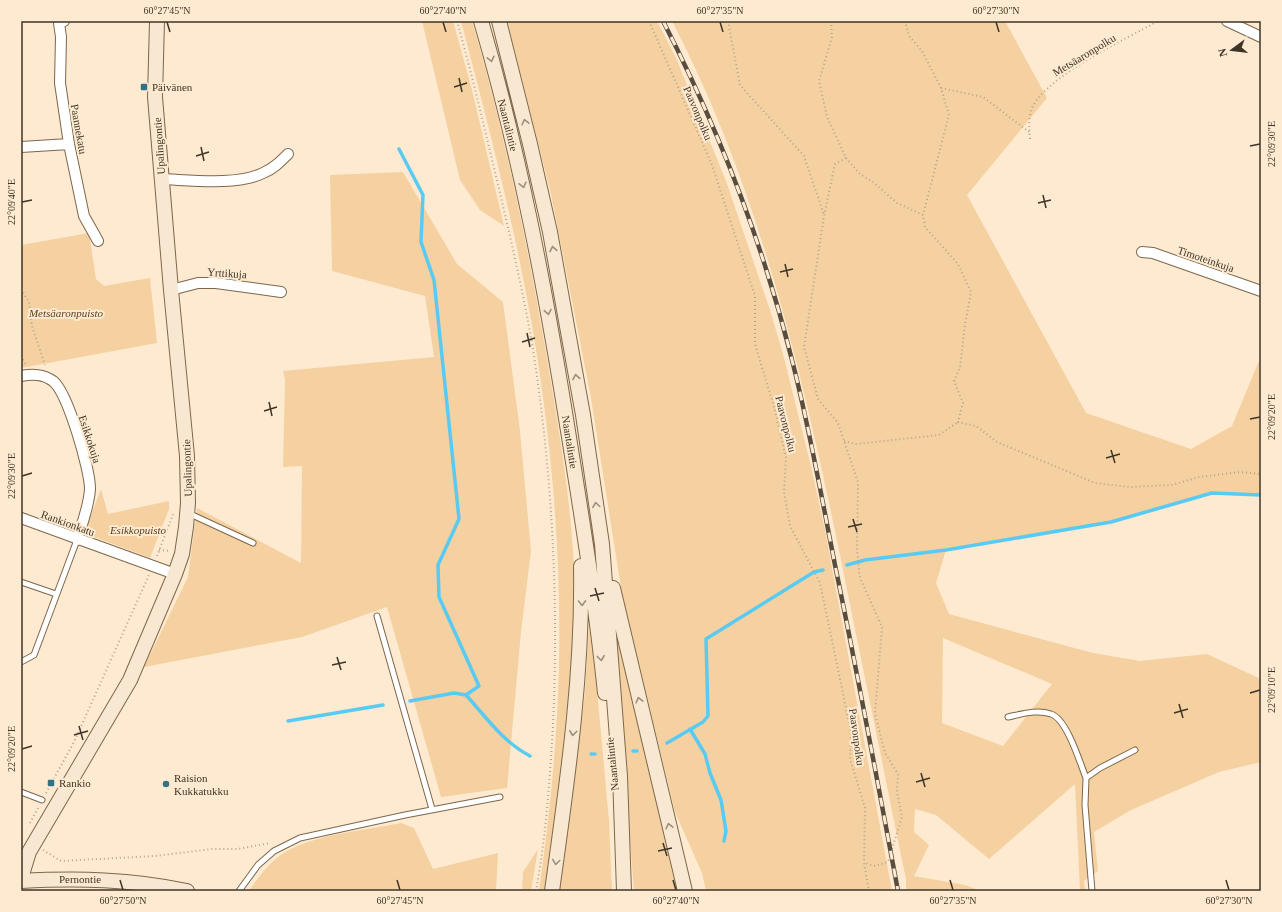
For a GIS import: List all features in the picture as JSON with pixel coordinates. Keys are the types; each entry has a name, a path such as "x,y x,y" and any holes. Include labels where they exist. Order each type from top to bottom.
{"main road":[{"name":"Upalingontie","path":"21,878 32,847 130,680 182,554 181,512 187,456 161,179 155,97 157,21"},
{"name":"Naantalintie","path":"481,21 516,155 534,237 581,508 602,670 623,870"},
{"name":"Naantalintie","path":"499,21 530,144 550,232 583,415 602,544 620,776 624,891"},
{"path":"552,891 564,807 580,668 582,614 581,508"},
{"path":"602,544 685,891"},
{"name":"Pernontie","path":"21,881 96,878 160,885 187,891"}],"street":[{"path":"1226,21 1261,37"},
{"name":"Paannekatu","path":"60,22 60,83 69,144 84,216 98,241"},
{"path":"21,148 69,144"},
{"path":"161,179 225,180 245,178 268,171 288,154"},
{"name":"Timoteinkuja","path":"1142,252 1153,253 1261,291"},
{"name":"Yrttikuja","path":"171,290 198,283 216,283 281,292"},
{"path":"21,376 31,374 47,378"},
{"name":"Esikkokuja","path":"47,378 54,382 62,393 87,463 90,492 77,540"},
{"name":"Rankionkatu","path":"21,518 77,540 175,574"}],"lane":[{"path":"181,512 253,543"},
{"path":"21,662 34,655 77,540"},
{"path":"21,582 56,594"},
{"path":"377,616 432,809"},
{"path":"1008,717 1033,711 1052,714 1060,719 1086,778 1086,805 1092,891"},
{"path":"1086,778 1100,768 1135,750"},
{"path":"21,792 42,800"},
{"path":"239,891 258,865 274,851 300,838 432,809 500,797"}],"path":[{"path":"457,21 525,306 540,397 548,467 555,578 555,681 551,753 536,891"},
{"name":"Paavonpolku","path":"649,21 712,165 755,296 755,344 774,407 786,458 784,492 790,526 820,583 851,732 850,759 865,808 864,863 869,891"},
{"path":"728,21 740,85 804,156 824,216"},
{"path":"831,21 832,37 819,81 827,117 846,158 860,174 873,182 897,203 923,215"},
{"path":"844,440 856,444 939,435 958,422 963,403 954,381 960,368 965,325 971,292 958,264 926,227 923,215 948,115 941,88 922,51 909,36 905,21"},
{"name":"Metsäaronpolku","path":"1030,139 1029,120 1034,106 1051,84 1158,21"},
{"path":"941,88 983,97 1030,132"},
{"path":"846,158 835,164 824,216 804,347 818,398 838,423 858,482 857,550 860,578 882,627 875,714 885,753 898,774 897,792 902,817 888,862 875,866 864,863"},
{"path":"21,289 29,302 32,326 47,378"},
{"path":"958,422 976,426 997,442 1095,483 1130,487 1172,485 1199,477 1240,472 1261,474"},
{"path":"29,824 74,742 152,567 181,512"},
{"path":"43,845 40,849 61,861 155,856 212,848 238,849 278,842"}],"green space":[{"path":"422,21 453,21 472,90 504,226 480,210 460,180"},
{"path":"461,21 472,21 494,100 512,180 537,301 568,497 574,560 574,666 562,779 546,891 539,891 554,759 559,675 558,555 552,476 543,397 528,303 497,161"},
{"path":"507,21 657,21 676,58 726,181 770,310 783,354 811,466 825,530 892,891 706,891 702,873 675,812 622,594 591,398 551,194"},
{"path":"672,21 1005,21 1047,98 967,195 1086,413 1191,449 1232,426 1261,356 1261,495 1212,493 1111,522 946,550 936,583 949,614 1093,653 1140,661 1207,654 1261,679 1261,762 1219,772 1131,810 1094,832 1098,871 1084,881 1085,891 1080,891 1075,784 989,859 936,815 915,809 914,832 929,845 914,876 965,885 981,891 906,891 906,879 840,555 810,418 793,350 753,215 730,149 703,84","holes":["943,638 1052,684 1003,746 942,723"]},
{"path":"403,172 457,264 503,302 520,431 531,551 521,632 507,788 441,797 387,607 302,637 144,667 188,577 197,508 301,563 302,466 283,467 285,380 283,371 434,357 425,296 332,271 330,175"},
{"name":"Metsäaronpuisto","path":"89,233 96,279 104,286 150,278 157,343 21,368 21,245"},
{"name":"Esikkopuisto","path":"101,489 108,514 169,501 169,509 150,558 84,533"},
{"path":"589,624 591,624 609,821 612,891 558,891 585,692"},
{"path":"616,634 681,891 634,891 614,635"},
{"path":"401,823 414,828 433,869 498,853 496,891 249,891 261,874 276,859 299,845 342,833"},
{"path":"538,849 531,891 522,891 523,872"}],"waterway":[{"path":"399,149 423,195 421,242 434,280 459,519 438,565 439,597 479,686 466,695 511,744 530,756"},
{"path":"847,565 865,560 946,550 1111,522 1212,493 1261,495"},
{"path":"667,743 703,722 708,716 706,639 814,572 823,570"},
{"path":"410,701 454,693 466,695"},
{"path":"288,721 383,705"},
{"path":"690,729 705,754 710,773 721,800 726,831 724,841"}],"railway":[{"path":"663,21 702,103 737,187 767,273 792,360 810,439 898,891"}],"place":[{"name":"Päivänen","path":"144,87"},
{"name":"Rankio","path":"51,783"},
{"name":"Raision Kukkatukku","path":"166,784"}]}
